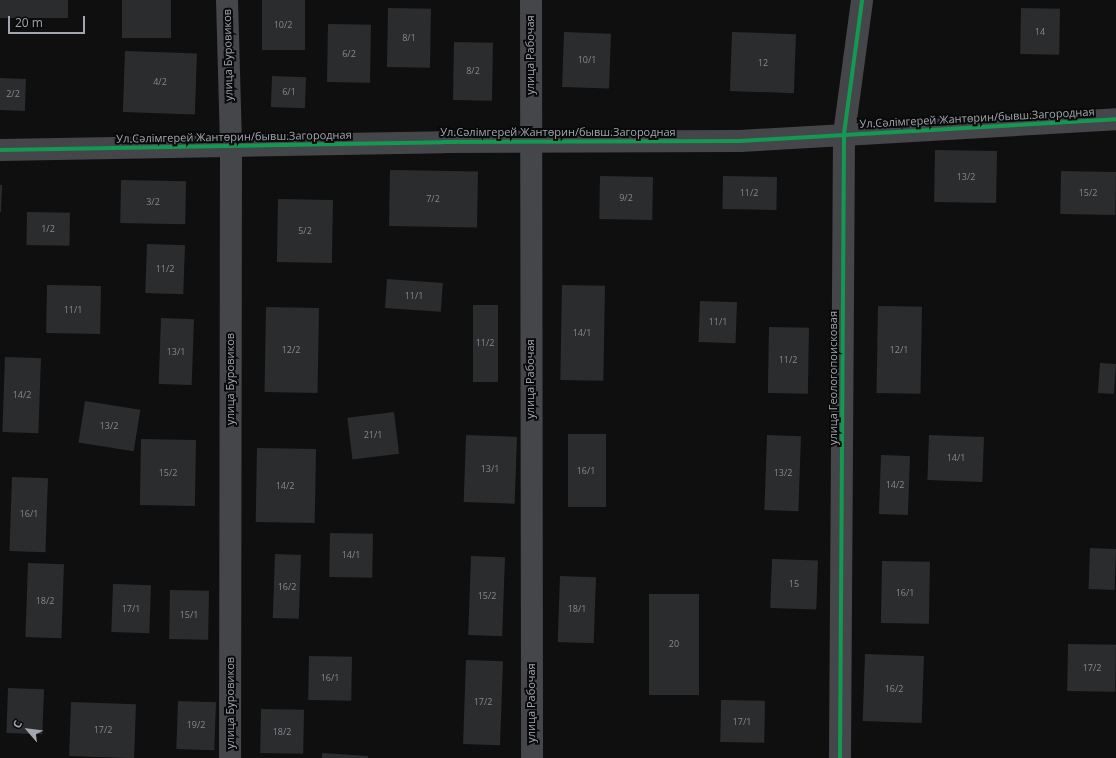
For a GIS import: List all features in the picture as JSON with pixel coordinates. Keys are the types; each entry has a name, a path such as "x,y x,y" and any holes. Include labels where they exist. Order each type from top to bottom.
{"street":[{"name":"улица Буровиков","path":"227,0 231,146 230,758"},
{"name":"улица Рабочая","path":"531,0 532,758"},
{"name":"улица Геологопоисковая","path":"840,758 844,134 862,0"},
{"name":"Ул.Сәлімгерей Жантөрин/бывш.Загородная","path":"0,150 530,141 740,141 1116,119"}],"building":[{"path":"0,0 68,0 68,18 0,18"},
{"path":"122,0 171,0 171,38 122,38"},
{"path":"262,0 305,0 305,50 262,50"},
{"path":"388,8 431,9 430,68 387,67"},
{"path":"1021,8 1060,9 1059,55 1020,54"},
{"path":"328,24 371,25 370,83 327,82"},
{"path":"564,32 611,34 609,89 562,87"},
{"path":"732,32 796,34 794,93 730,91"},
{"path":"454,42 493,43 492,101 453,100"},
{"path":"125,51 197,54 195,114 123,112"},
{"path":"272,76 306,77 305,108 271,107"},
{"path":"0,78 26,79 25,111 0,110"},
{"path":"935,150 997,151 996,203 934,202"},
{"path":"390,170 478,172 477,228 389,226"},
{"path":"1061,171 1116,172 1115,215 1060,214"},
{"path":"600,176 653,177 652,220 599,219"},
{"path":"723,176 777,177 776,210 722,209"},
{"path":"121,180 186,181 185,224 120,223"},
{"path":"0,185 2,185 1,212 0,212"},
{"path":"278,199 333,200 332,263 277,262"},
{"path":"27,212 70,213 69,246 26,245"},
{"path":"147,244 185,245 183,294 145,293"},
{"path":"387,279 443,283 441,312 385,308"},
{"path":"47,285 101,286 100,334 46,333"},
{"path":"562,285 605,286 603,381 560,380"},
{"path":"700,301 737,302 736,343 699,342"},
{"path":"473,305 498,305 498,382 473,382"},
{"path":"878,306 922,307 920,394 876,393"},
{"path":"266,307 319,308 318,393 265,392"},
{"path":"161,318 194,319 192,385 159,384"},
{"path":"769,327 809,328 808,394 768,393"},
{"path":"5,357 41,358 38,433 2,432"},
{"path":"1100,363 1116,364 1114,394 1098,393"},
{"path":"85,401 140,410 134,451 78,442"},
{"path":"394,412 399,454 352,459 347,418"},
{"path":"568,434 606,434 606,507 568,507"},
{"path":"466,435 517,437 515,504 464,502"},
{"path":"767,435 801,436 798,511 764,510"},
{"path":"929,435 984,437 982,482 927,480"},
{"path":"141,439 196,440 195,506 140,505"},
{"path":"257,448 316,449 315,523 256,522"},
{"path":"881,455 910,456 908,515 879,514"},
{"path":"12,477 48,478 45,552 9,551"},
{"path":"330,533 373,534 372,578 329,577"},
{"path":"1090,548 1116,549 1115,590 1089,589"},
{"path":"275,554 301,555 299,619 273,618"},
{"path":"471,556 505,557 502,636 468,635"},
{"path":"772,559 818,561 816,610 770,608"},
{"path":"882,561 930,562 929,624 881,623"},
{"path":"28,563 64,564 61,638 25,637"},
{"path":"560,576 596,577 594,643 558,642"},
{"path":"113,584 151,585 149,633 111,632"},
{"path":"170,590 209,591 208,640 169,639"},
{"path":"649,594 699,594 699,695 649,695"},
{"path":"1068,644 1116,645 1115,692 1067,691"},
{"path":"865,654 924,656 922,723 863,721"},
{"path":"309,656 352,657 351,701 308,700"},
{"path":"466,660 503,661 500,745 463,744"},
{"path":"8,688 44,689 42,734 6,733"},
{"path":"721,700 765,701 764,743 720,742"},
{"path":"178,701 216,702 214,750 176,749"},
{"path":"71,702 136,704 134,758 69,756"},
{"path":"261,709 304,710 303,754 260,753"},
{"path":"322,753 368,756 368,758 322,758"}],"cycle path":[{"path":"840,758 844,134 862,0"},
{"path":"0,150 443,142 740,141 1116,119"}]}
